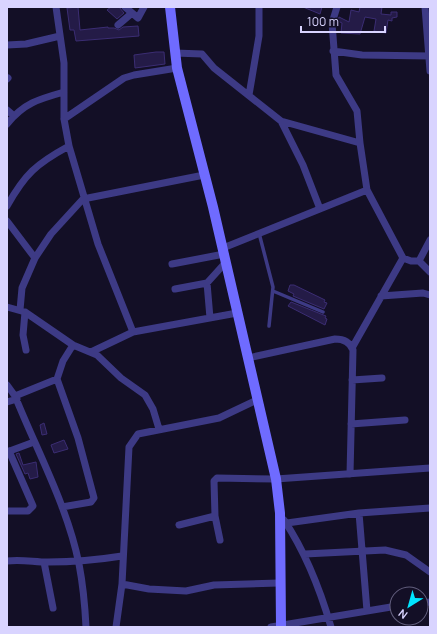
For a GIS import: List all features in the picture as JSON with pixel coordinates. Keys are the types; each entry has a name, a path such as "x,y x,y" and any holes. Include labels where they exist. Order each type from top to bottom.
{"street":[{"path":"56,7 64,64 64,119 69,146 83,198 98,244 133,332"},
{"path":"125,7 138,18 144,7"},
{"path":"170,7 177,68 224,255 276,479 280,513 277,626 328,616 389,607"},
{"path":"249,95 259,36 259,7"},
{"path":"337,7 332,23 336,75 359,116 360,143 367,190 403,258 411,262 419,261"},
{"path":"427,8 430,71"},
{"path":"118,26 132,13"},
{"path":"7,45 26,44 60,36"},
{"path":"333,51 362,55 430,56"},
{"path":"175,53 202,54 214,68 281,121 360,143"},
{"path":"64,119 124,78 177,68"},
{"path":"7,124 14,116 36,99 64,92"},
{"path":"7,110 14,116"},
{"path":"281,121 303,165 320,209"},
{"path":"7,206 28,172 45,159 69,146"},
{"path":"26,350 23,335 22,288 35,258 51,234 83,198 204,175"},
{"path":"172,264 224,255 259,233 367,190"},
{"path":"7,221 35,258"},
{"path":"419,261 430,240"},
{"path":"210,318 207,283 224,255"},
{"path":"350,474 352,348 403,258"},
{"path":"419,261 430,272"},
{"path":"176,289 207,283"},
{"path":"381,296 423,293 430,295"},
{"path":"7,308 23,311 73,345 91,352 103,360 127,383 145,395 153,408 159,429"},
{"path":"91,352 133,332 237,313"},
{"path":"248,358 335,339 344,340 352,348"},
{"path":"62,507 91,502 94,498 78,438 56,379 63,361 73,345"},
{"path":"352,380 382,378"},
{"path":"7,402 56,379"},
{"path":"7,385 16,398 62,507 78,562 84,599 86,627"},
{"path":"116,627 122,584 122,556 129,447 138,434 219,418 258,400"},
{"path":"351,424 405,420"},
{"path":"7,511 28,511 33,506 8,452 34,442"},
{"path":"220,540 215,516 215,479 276,479 430,468"},
{"path":"286,523 359,513 430,508"},
{"path":"280,513 305,554 321,592 331,627"},
{"path":"359,513 367,611"},
{"path":"179,525 215,516"},
{"path":"305,554 385,550 406,555 430,572"},
{"path":"7,561 16,559 44,562 78,562 122,556"},
{"path":"44,562 53,608"},
{"path":"122,584 149,589 180,591 214,585 279,583"}],"lane":[{"path":"259,233 273,291 270,326"},
{"path":"273,291 323,312"}],"building":[{"path":"78,7 80,30 108,27 119,30 123,27 138,26 139,36 76,41 74,30 70,30 67,8"},
{"path":"111,7 119,7 124,13 117,19 107,10"},
{"path":"303,7 322,7 320,14"},
{"path":"360,7 382,7 381,14 391,15 391,12 397,12 397,17 392,18 392,21 388,20 386,33 374,31 376,19 365,17 360,34 341,33 342,23 338,21 339,17 349,22 351,10 359,12"},
{"path":"164,52 165,64 135,68 134,55"},
{"path":"290,285 294,285 325,300 324,302 327,303 324,309 293,296 294,294 288,291"},
{"path":"291,302 326,316 325,318 327,319 325,325 288,306"},
{"path":"44,423 47,434 42,435 40,425"},
{"path":"64,440 68,449 54,453 51,445"},
{"path":"19,453 23,465 36,462 38,477 30,479 28,473 25,474 16,454"}]}
